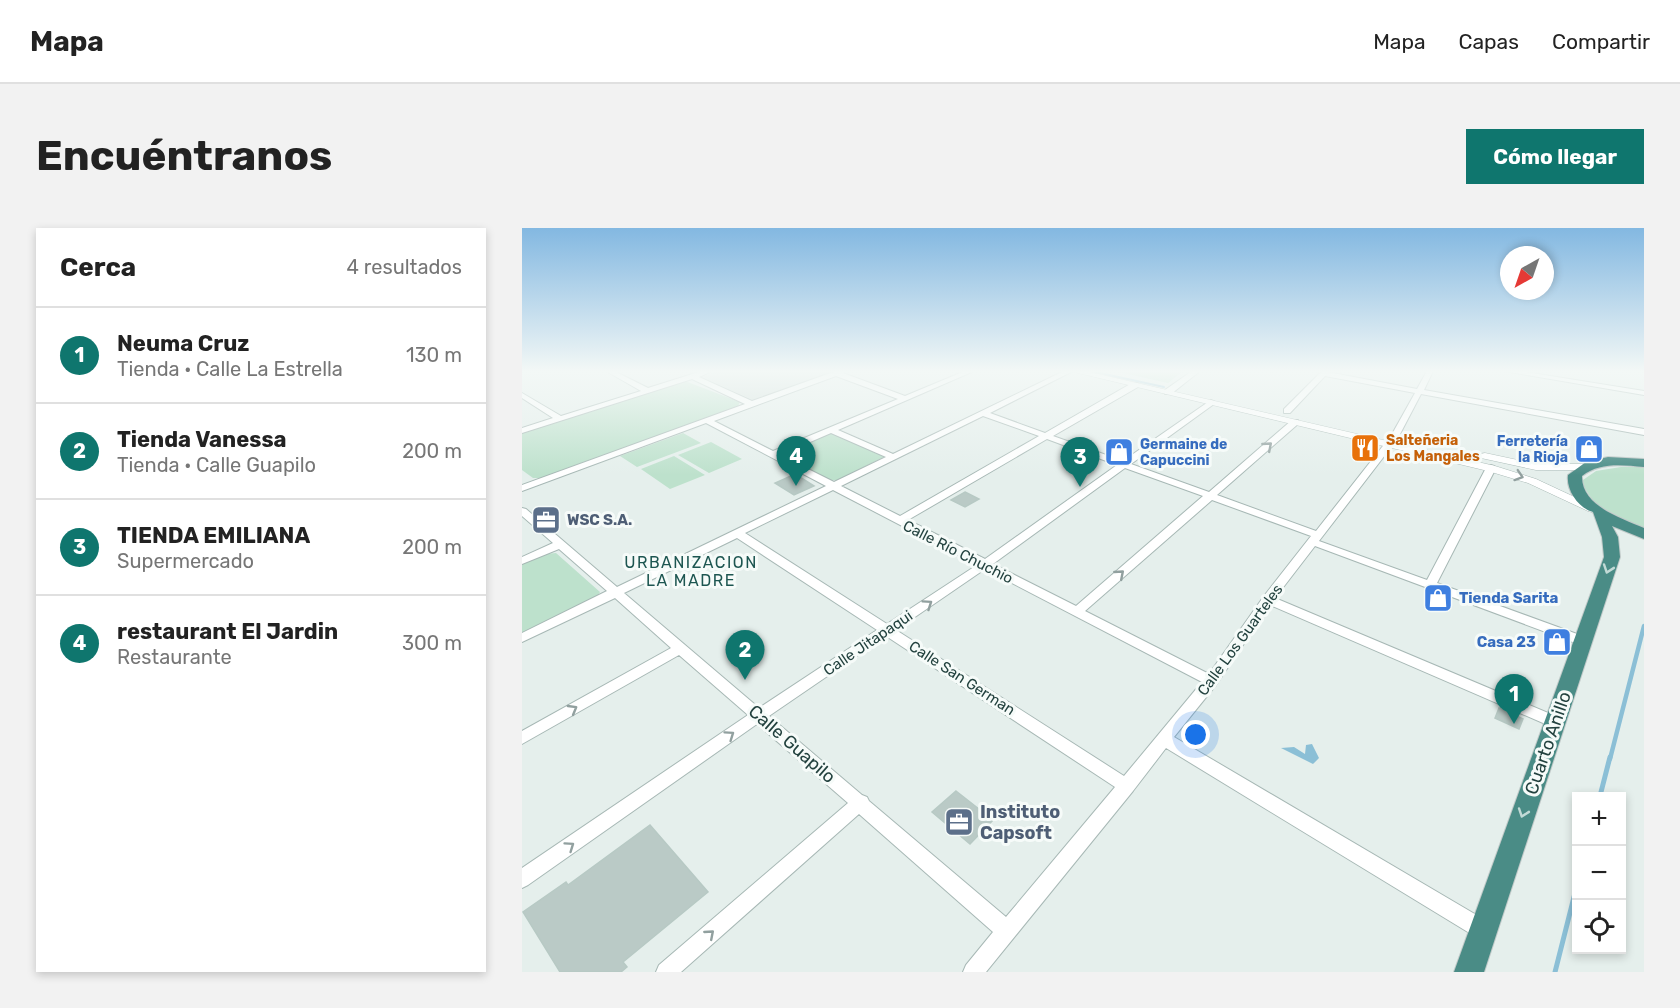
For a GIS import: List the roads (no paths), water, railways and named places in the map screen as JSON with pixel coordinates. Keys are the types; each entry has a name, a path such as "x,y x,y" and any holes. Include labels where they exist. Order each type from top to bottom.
{"highway":[{"path":"1620,461 1644,450"},
{"path":"1644,463 1620,461 1582,467 1575,475 1573,484 1579,495 1596,511 1644,534"},
{"name":"Cuarto Anillo","path":"1469,972 1612,557 1610,537 1596,511"}],"street":[{"path":"540,406 560,418"},
{"path":"522,430 600,406"},
{"path":"522,476 527,486 747,406"},
{"path":"771,455 889,406"},
{"path":"522,638 998,406"},
{"path":"898,521 1099,406"},
{"name":"Calle Jitapaqui","path":"522,879 759,715 984,565 1206,406"},
{"path":"1227,406 1295,422 1392,440"},
{"path":"1259,406 1287,411 1491,468 1532,481 1596,511"},
{"path":"1287,411 1292,406"},
{"name":"Calle Los Guarteles","path":"973,972 1211,681 1268,599 1392,440 1412,406"},
{"path":"1501,406 1644,432"},
{"path":"983,413 1210,496 1430,585 1583,641"},
{"name":"Calle Río Chuchio","path":"706,420 1211,681"},
{"path":"1076,612 1295,422"},
{"path":"832,430 893,457"},
{"path":"1413,445 1524,465 1582,467"},
{"path":"1430,585 1491,468"},
{"name":"Calle Guapilo","path":"522,511 861,802 1007,931"},
{"name":"Calle San German","path":"737,533 1127,786"},
{"path":"522,561 560,544"},
{"path":"1268,599 1555,722"},
{"path":"522,738 681,648"},
{"path":"1164,740 1483,930"},
{"path":"666,972 861,802"}],"water":[{"path":"1312,744 1319,758 1313,764 1281,748 1294,747 1305,754 1306,745"}],"waterway":[{"path":"1610,759 1644,626"},
{"path":"1601,792 1610,757"},
{"path":"1555,972 1573,900"}],"place":[{"name":"Salteñeria Los Mangales","path":"1365,448"},
{"name":"Ferretería la Rioja","path":"1589,449"},
{"name":"Germaine de Capuccini","path":"1119,452"},
{"name":"restaurant El Jardin","path":"796,486"},
{"name":"TIENDA EMILIANA","path":"1080,487"},
{"name":"WSC S.A.","path":"546,520"},
{"name":"Tienda Sarita","path":"1438,598"},
{"name":"Casa 23","path":"1557,642"},
{"name":"Tienda Vanessa","path":"745,680"},
{"name":"Neuma Cruz","path":"1514,724"},
{"name":"Instituto Capsoft","path":"959,822"}],"district":[{"name":"URBANIZACION LA MADRE","path":"691,571"}]}
